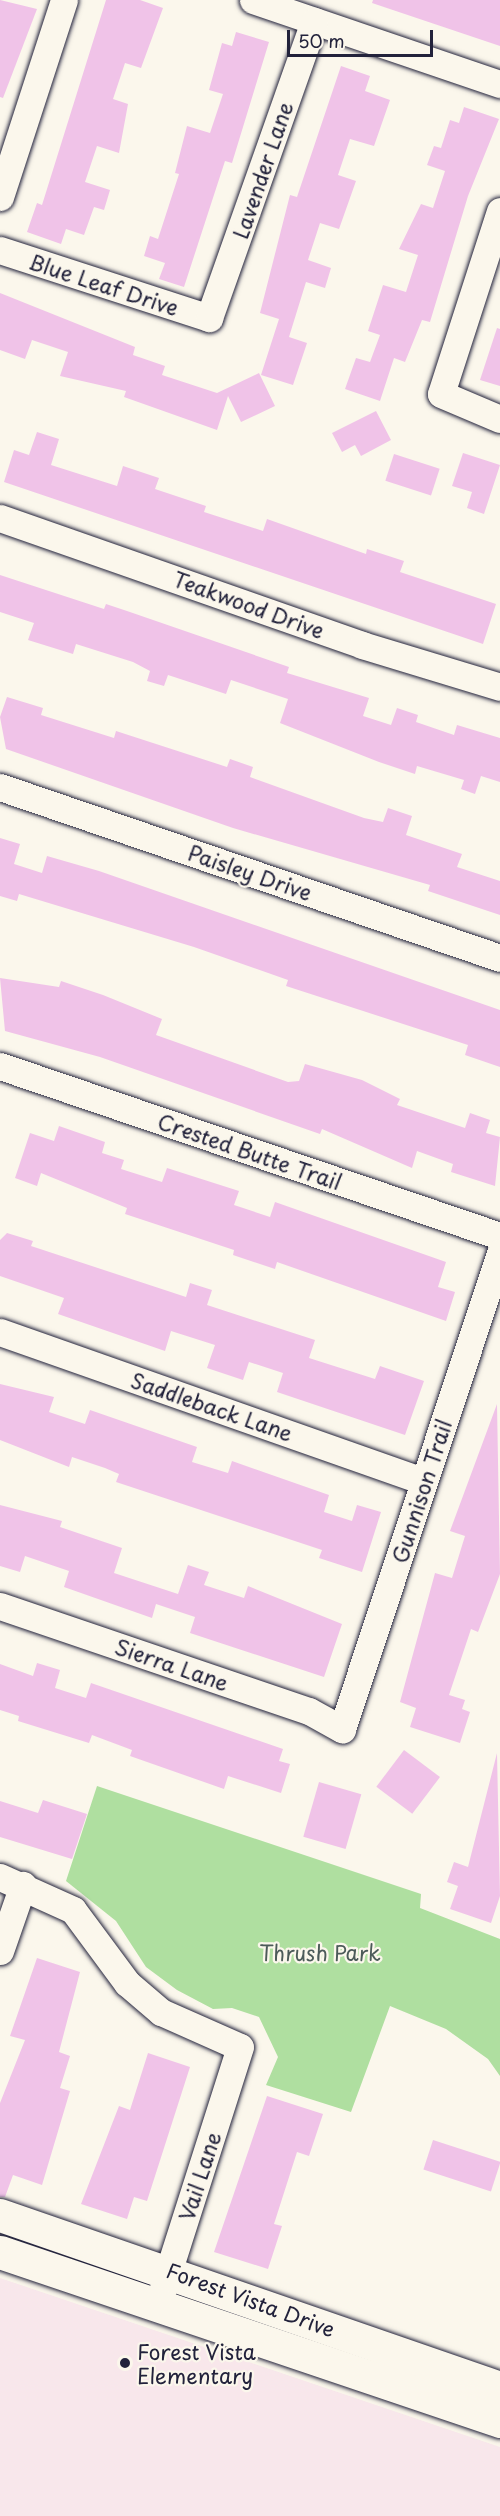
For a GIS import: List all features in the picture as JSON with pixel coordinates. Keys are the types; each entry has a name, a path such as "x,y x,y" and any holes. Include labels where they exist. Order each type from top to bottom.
{"main road":[{"name":"Forest Vista Drive","path":"0,2215 169,2269 500,2388"},
{"name":"Forest Vista Drive","path":"0,2252 500,2421"}],"street":[{"path":"0,197 64,0"},
{"path":"253,0 500,84"},
{"name":"Lavender Lane","path":"209,318 314,21"},
{"path":"500,212 441,394 500,419"},
{"name":"Blue Leaf Drive","path":"0,250 209,318"},
{"name":"Teakwood Drive","path":"0,518 362,645 500,687"},
{"name":"Paisley Drive","path":"0,787 500,958"},
{"name":"Crested Butte Trail","path":"0,1066 500,1236"},
{"name":"Gunnison Trail","path":"342,1729 500,1253"},
{"name":"Saddleback Lane","path":"0,1332 424,1481"},
{"name":"Sierra Lane","path":"0,1606 309,1711 342,1729"},
{"path":"0,1951 11,1881"},
{"name":"Vail Lane","path":"11,1881 73,1910 127,1983 162,2012 240,2047 158,2304"}],"shaded area":[{"name":"Forest Vista Elementary","path":"0,2278 500,2447 500,2516 0,2516"}],"green space":[{"name":"Thrush Park","path":"97,1786 421,1894 420,1908 500,1939 500,2076 488,2059 446,2029 390,2006 351,2112 266,2085 278,2057 259,2017 232,2008 213,2009 177,1990 146,1967 116,1921 66,1881"}],"building":[{"path":"0,0 37,9 3,98 0,97"},
{"path":"106,0 140,0 163,8 141,68 125,63 113,99 128,104 119,153 97,146 85,182 110,190 104,210 94,207 84,235 66,229 61,244 27,232 37,203 42,205"},
{"path":"373,0 500,0 500,46 372,3"},
{"path":"236,32 269,42 232,163 225,161 184,287 159,279 165,263 144,256 150,236 158,239 179,174 175,173 187,126 210,133 223,94 209,90 222,43 232,46"},
{"path":"341,66 370,76 365,91 390,100 374,146 350,139 338,175 356,181 339,229 320,223 308,260 331,268 325,288 306,282 289,337 307,343 293,385 261,375 279,319 260,313 290,195 297,197"},
{"path":"464,107 499,119 468,196 430,322 422,320 405,362 394,358 380,401 345,389 356,358 370,362 380,335 368,331 383,285 406,292 418,255 399,249 421,204 433,208 445,171 427,165 434,146 441,148 450,120 459,123"},
{"path":"0,293 135,347 133,355 165,366 162,375 217,393 259,373 275,406 241,422 228,396 217,430 124,397 126,391 60,376 68,352 32,340 25,359 0,350"},
{"path":"497,328 500,329 500,386 480,380"},
{"path":"376,411 391,440 361,456 355,445 342,452 332,433"},
{"path":"37,432 59,439 51,465 117,486 123,466 159,478 155,489 206,506 204,512 263,531 267,519 366,554 367,549 404,561 400,572 496,604 483,644 4,482 14,450 29,455"},
{"path":"463,453 500,465 484,514 467,508 472,492 452,486"},
{"path":"394,454 440,469 431,495 385,481"},
{"path":"0,575 104,609 106,604 127,611 289,667 287,673 369,698 363,716 391,725 397,708 418,715 416,722 454,735 457,725 500,738 500,782 481,776 475,794 461,789 464,780 417,766 415,774 379,762 280,723 288,699 231,680 226,694 168,675 164,686 147,681 150,671 133,662 76,644 73,654 28,640 34,623 0,612"},
{"path":"7,697 43,708 41,715 114,738 116,731 227,767 230,759 253,767 250,777 364,818 383,822 388,808 412,816 406,835 462,854 457,867 500,881 500,915 428,891 430,885 233,828 6,749 0,717"},
{"path":"0,838 20,844 14,864 42,873 47,856 99,871 500,1010 500,1067 465,1055 468,1045 286,986 288,980 194,947 19,894 17,901 0,896"},
{"path":"0,978 59,987 61,981 103,995 162,1019 156,1035 288,1082 299,1081 305,1064 362,1080 400,1099 397,1105 465,1128 470,1113 490,1120 486,1133 500,1137 495,1186 451,1172 453,1164 417,1151 412,1168 322,1129 320,1134 100,1057 5,1031"},
{"path":"59,1126 105,1142 102,1153 124,1160 121,1169 162,1182 167,1168 239,1191 234,1205 270,1217 275,1202 446,1262 438,1287 455,1292 446,1321 277,1262 275,1269 233,1255 234,1250 125,1214 127,1208 41,1173 37,1186 15,1178 30,1133 54,1141"},
{"path":"7,1233 33,1241 31,1246 186,1297 190,1283 212,1290 207,1305 315,1340 309,1358 375,1379 380,1366 424,1381 405,1435 277,1392 283,1373 249,1362 243,1380 207,1368 215,1345 171,1331 165,1351 58,1314 64,1298 0,1276 0,1240"},
{"path":"0,1384 54,1397 49,1412 85,1424 90,1410 197,1447 192,1462 228,1473 232,1461 329,1495 324,1512 352,1521 357,1505 381,1512 362,1572 319,1558 322,1550 116,1482 119,1474 105,1468 72,1457 69,1467 0,1440"},
{"path":"497,1404 500,1574 478,1632 471,1629 449,1695 465,1700 462,1709 470,1712 460,1743 410,1727 416,1708 400,1702 435,1573 452,1578 465,1536 450,1531"},
{"path":"0,1505 62,1521 60,1527 122,1548 114,1573 178,1594 188,1565 209,1572 204,1585 244,1598 248,1586 342,1624 324,1677 190,1633 195,1617 156,1604 152,1618 64,1587 69,1571 25,1556 20,1572 0,1566"},
{"path":"37,1663 60,1670 55,1688 86,1698 91,1683 283,1749 279,1761 290,1764 281,1793 228,1776 224,1789 130,1756 132,1750 92,1735 89,1743 18,1721 19,1716 0,1710 0,1664 33,1676"},
{"path":"404,1750 440,1777 412,1814 376,1787"},
{"path":"497,1753 500,1896 491,1923 450,1909 458,1886 447,1882 454,1862 468,1867"},
{"path":"319,1782 361,1794 346,1849 303,1837"},
{"path":"43,1800 87,1814 72,1859 0,1837 0,1801 38,1813"},
{"path":"37,1958 80,1972 59,2052 70,2056 60,2088 70,2091 42,2185 13,2175 5,2197 0,2197 0,2103 25,2040 10,2036"},
{"path":"148,2053 190,2067 147,2201 134,2197 127,2219 81,2204 119,2106 130,2110"},
{"path":"267,2096 323,2114 309,2156 297,2152 274,2224 282,2226 268,2269 214,2252"},
{"path":"433,2140 500,2162 491,2191 423,2169"}],"place":[{"name":"Forest Vista Elementary","path":"125,2363"}]}
